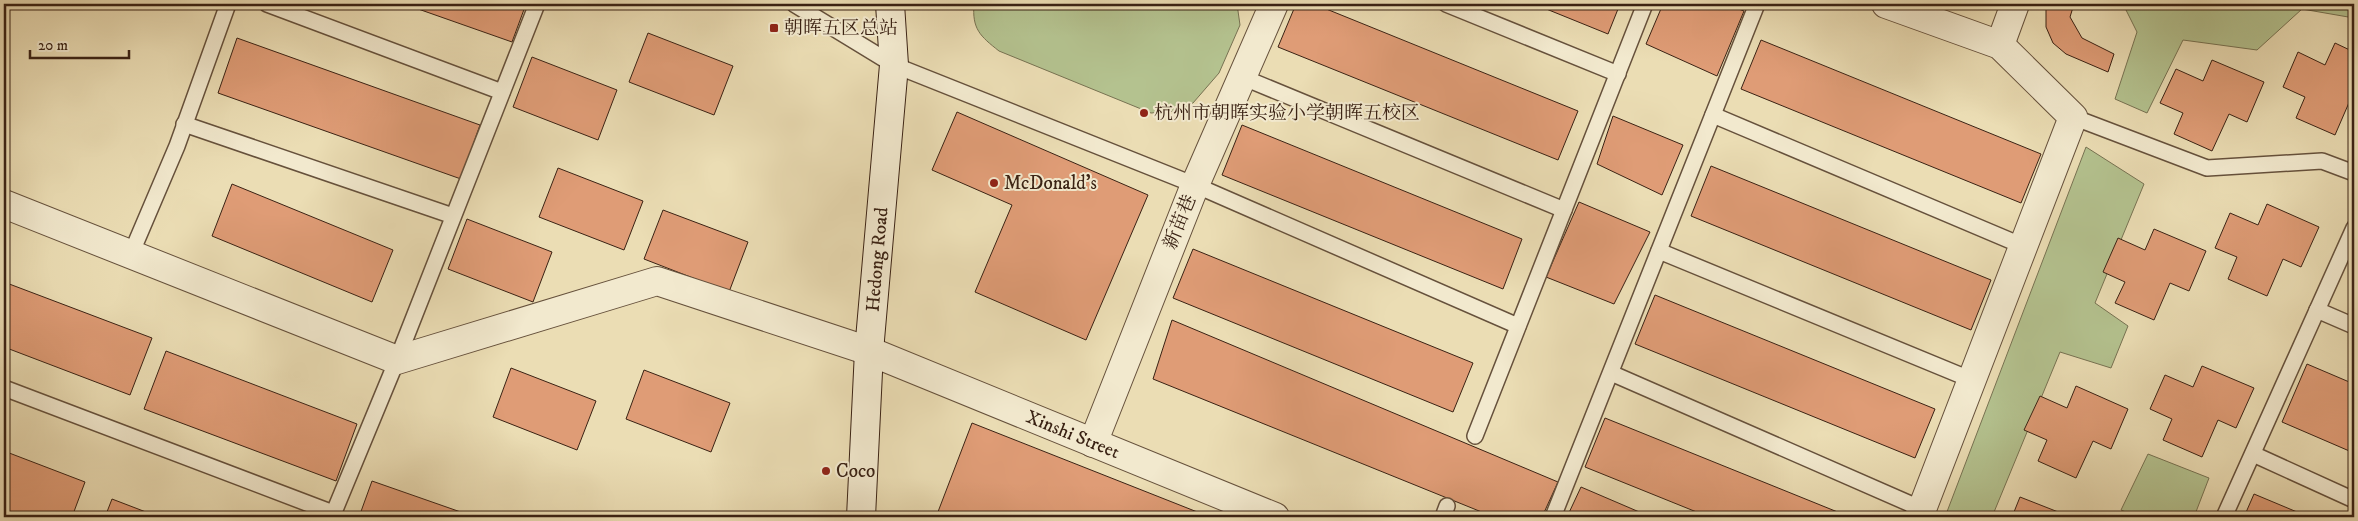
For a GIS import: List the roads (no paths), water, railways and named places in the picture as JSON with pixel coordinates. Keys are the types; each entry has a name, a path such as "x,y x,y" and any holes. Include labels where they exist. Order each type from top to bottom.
{"street":[{"name":"Hedong Road","path":"861,517 869,351 894,66 890,4"},
{"name":"新苗巷","path":"1093,443 1195,185 1274,4"},
{"path":"1886,4 2000,45 2073,117 1921,513"},
{"path":"2000,45 2015,4"},
{"path":"4,204 397,360"},
{"name":"Xinshi Street","path":"397,360 657,281 869,351 1263,515"}],"lane":[{"path":"131,254 184,124 228,4"},
{"path":"267,4 502,92"},
{"path":"4,388 333,515 397,360 536,4"},
{"path":"794,4 894,66 1195,185 1518,326"},
{"path":"1446,4 1618,74"},
{"path":"1475,436 1646,4"},
{"path":"1553,517 1757,4"},
{"path":"1242,77 1564,210"},
{"path":"1713,115 2023,246"},
{"path":"2073,117 2207,168 2322,161 2354,173"},
{"path":"184,124 453,216"},
{"path":"2224,517 2354,228"},
{"path":"1659,251 1972,380"},
{"path":"2318,310 2354,326"},
{"path":"1611,373 1921,513"},
{"path":"2253,454 2354,500"}],"place":[{"name":"朝晖五区总站","path":"774,28"},
{"name":"杭州市朝晖实验小学朝晖五校区","path":"1144,113"},
{"name":"McDonald's","path":"994,183"},
{"name":"Coco","path":"826,471"}]}
